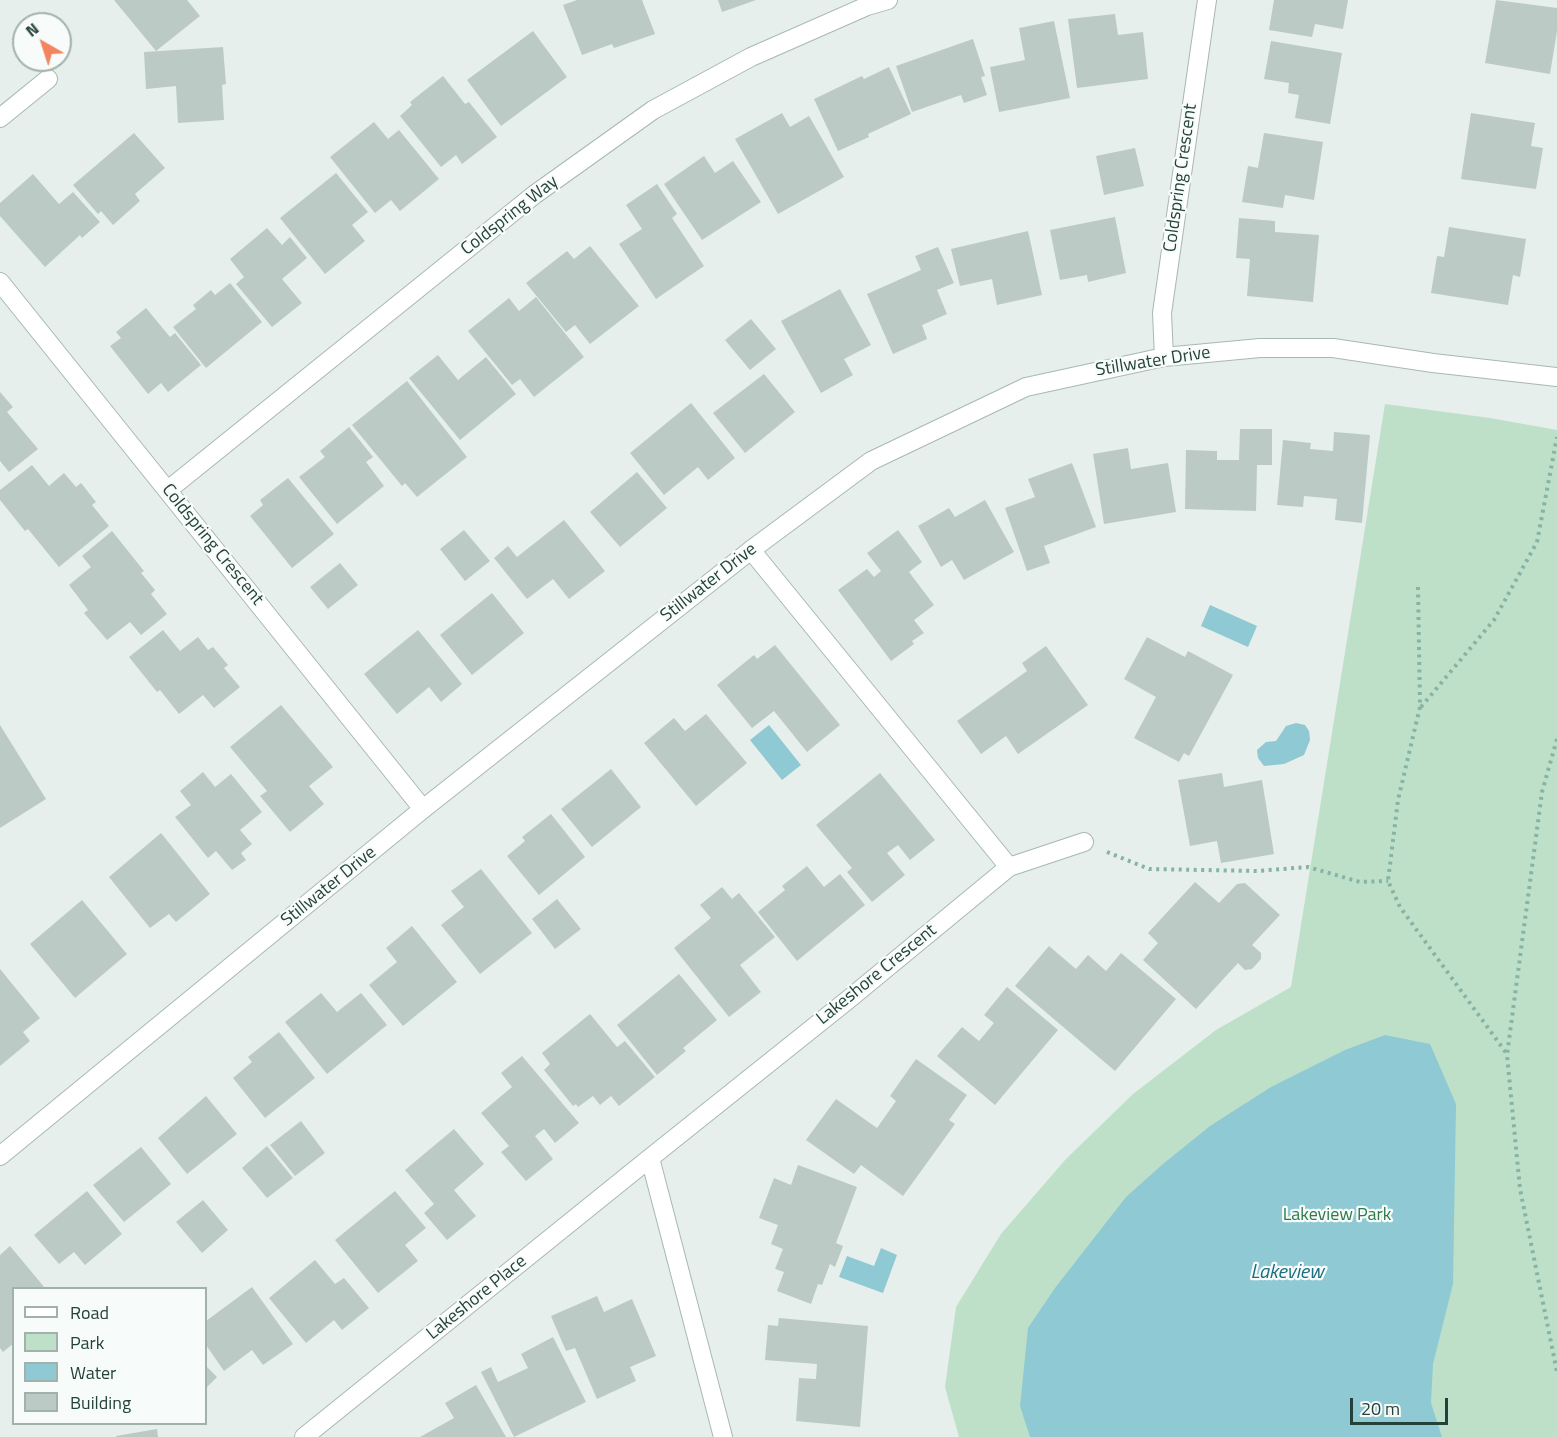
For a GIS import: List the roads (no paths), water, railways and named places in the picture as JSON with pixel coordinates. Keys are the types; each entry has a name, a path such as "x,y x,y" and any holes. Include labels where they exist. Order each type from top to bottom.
{"street":[{"name":"Coldspring Way","path":"168,490 534,195 653,110 751,57 866,3 888,0"},
{"name":"Coldspring Crescent","path":"1164,357 1162,313 1207,0"},
{"path":"0,118 48,79"},
{"name":"Coldspring Crescent","path":"0,282 423,809"},
{"name":"Stillwater Drive","path":"0,1156 423,809 751,550 871,461 1026,387 1164,357 1260,348 1333,348 1433,363 1557,377"},
{"path":"751,550 1010,867 1084,842"},
{"name":"Lakeshore Crescent","path":"650,1158 1010,867"},
{"path":"650,1158 723,1437"},
{"name":"Lakeshore Place","path":"304,1437 650,1158"}],"water":[{"path":"1210,605 1257,626 1248,647 1201,626"},
{"path":"1296,723 1305,725 1309,731 1310,740 1304,755 1284,764 1264,766 1258,758 1257,750 1266,742 1276,741 1286,726"},
{"path":"769,725 801,765 782,780 750,740"},
{"name":"Lakeview","path":"1385,1035 1430,1044 1456,1104 1453,1284 1433,1364 1431,1403 1442,1437 1030,1437 1020,1406 1028,1328 1055,1288 1126,1197 1210,1126 1271,1087 1345,1050"},
{"path":"881,1248 897,1255 883,1293 839,1277 847,1256 874,1266"}],"park label":[{"name":"Lakeview Park","path":"1337,1216"}]}
